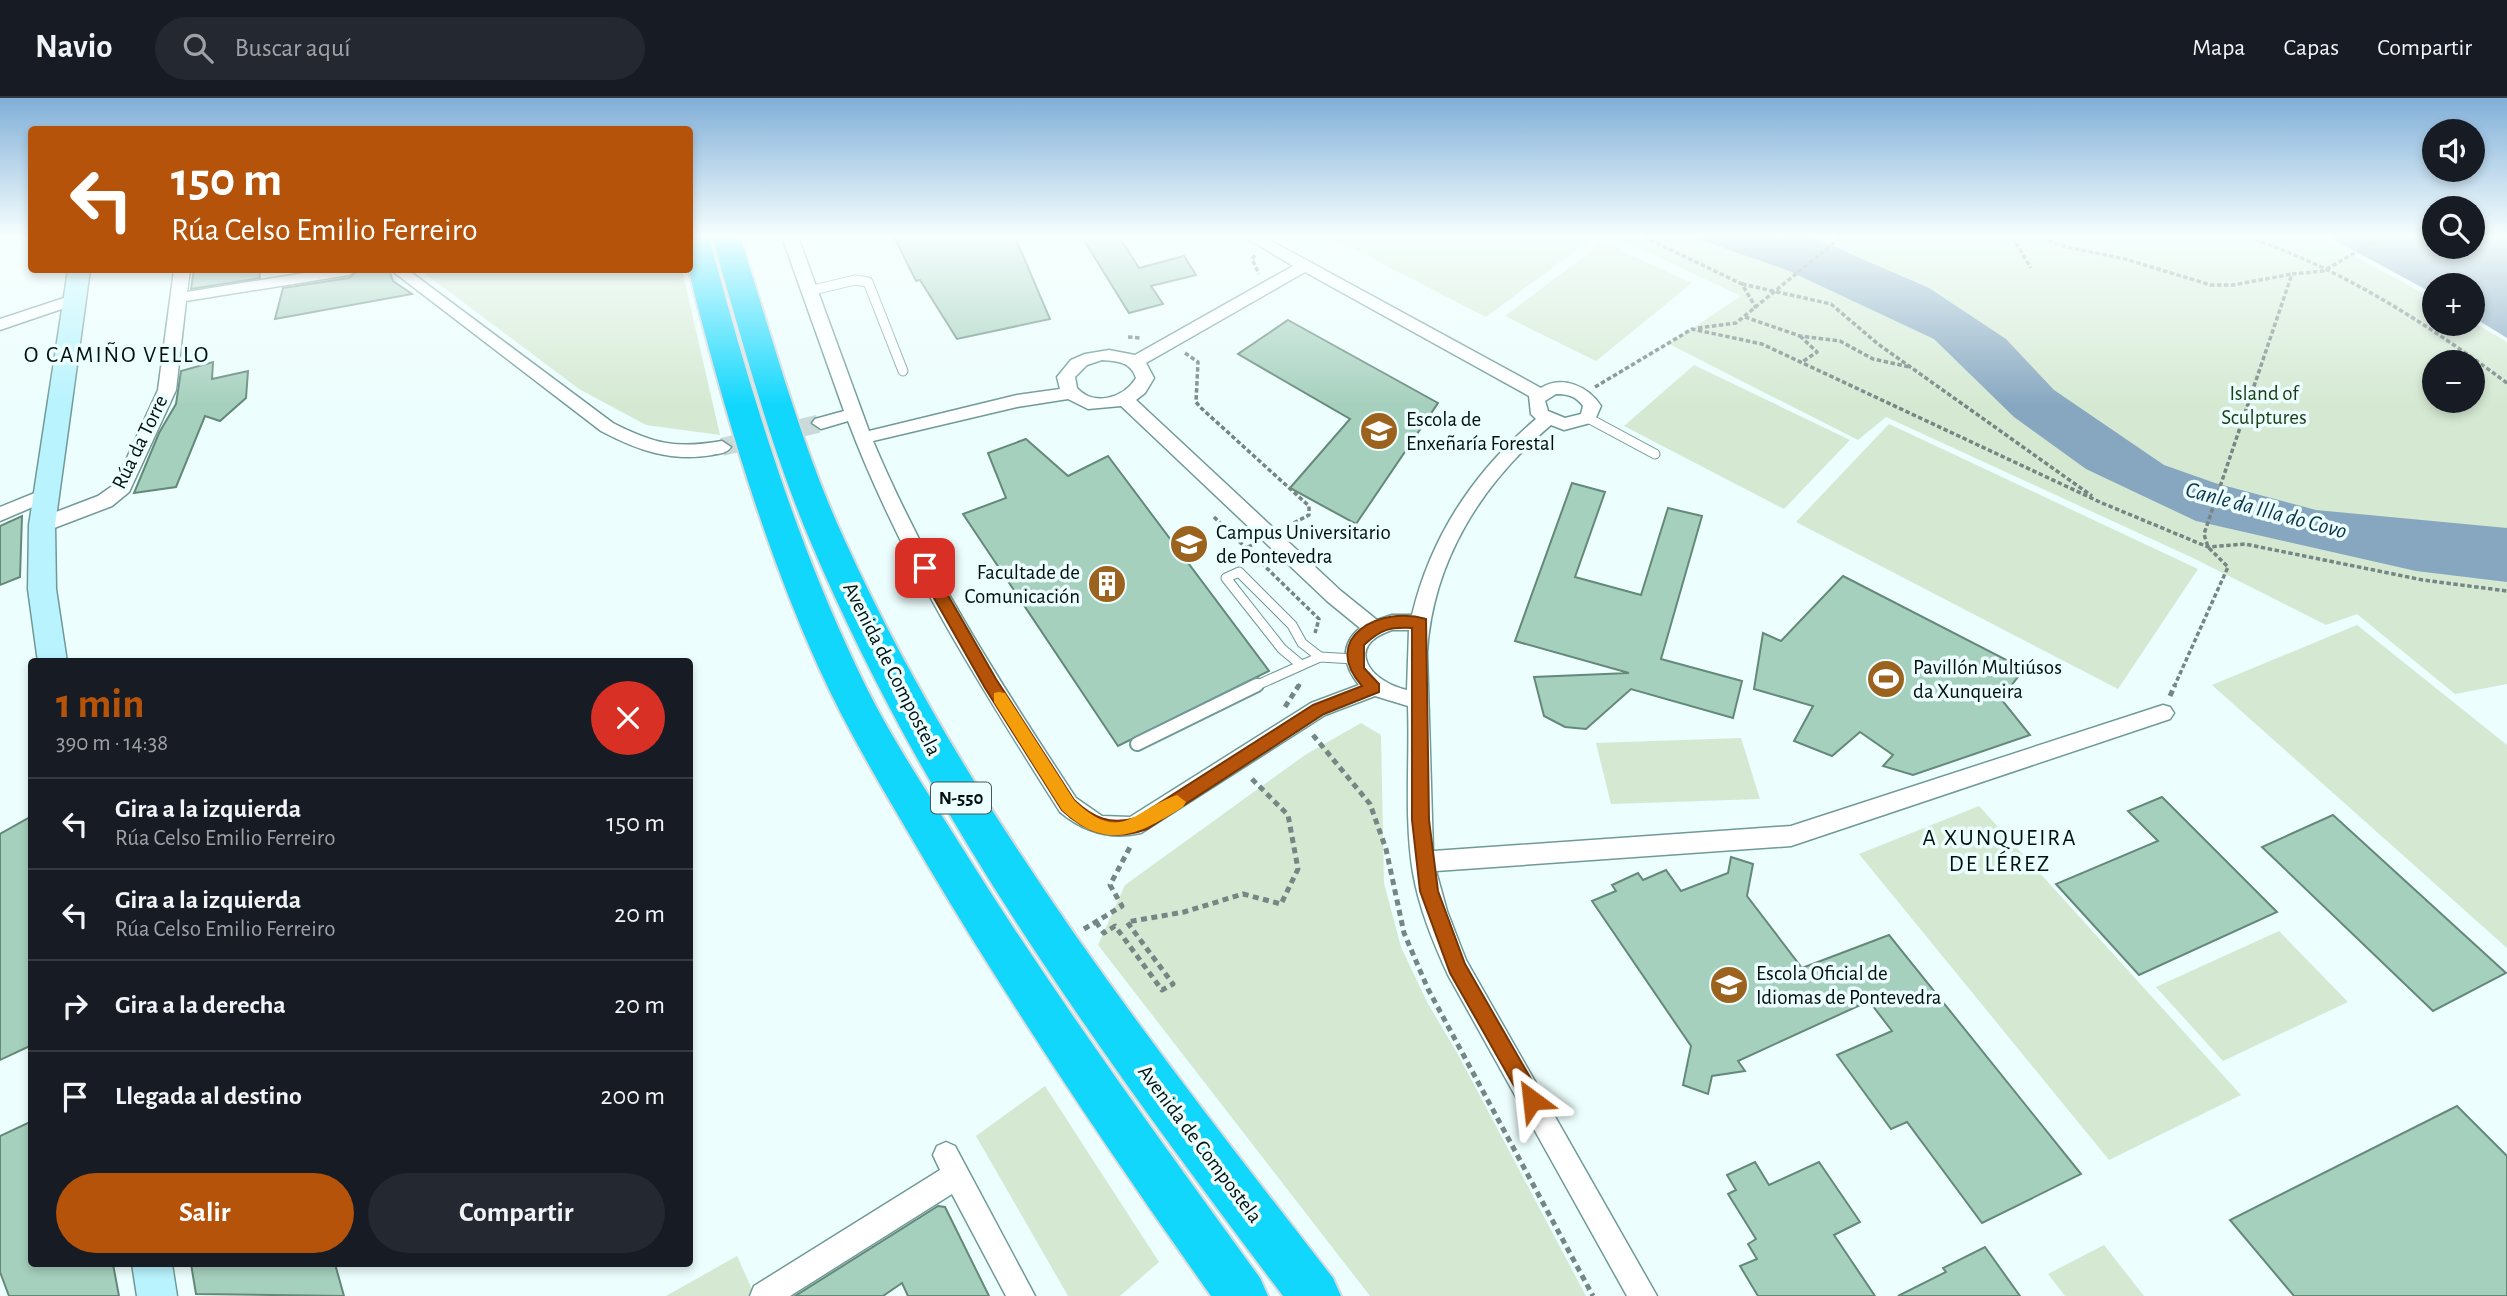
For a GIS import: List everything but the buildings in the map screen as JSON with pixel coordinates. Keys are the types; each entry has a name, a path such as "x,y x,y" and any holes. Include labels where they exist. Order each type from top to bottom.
{"highway":[{"name":"Avenida de Compostela","path":"711,293 761,473 790,553 838,669 1003,954 1242,1296"},
{"name":"Avenida de Compostela","path":"743,293 796,461 827,540 880,652 951,782 1041,924 1161,1094 1315,1296"}],"street":[{"path":"52,658 42,589 42,525 77,293"},
{"name":"Rúa da Torre","path":"42,525 105,501 122,488 166,390 179,293"},
{"path":"178,298 209,293"},
{"path":"430,293 585,413 618,433 671,454 722,447"},
{"path":"809,293 853,414 911,545 990,684 1068,805 1083,819 1102,827 1121,829 1141,824 1318,709 1373,688"},
{"path":"1136,362 1257,293"},
{"path":"1356,293 1540,395 1560,388 1583,394 1591,406 1588,418 1573,424 1546,419 1537,409 1540,395"},
{"path":"0,324 76,299"},
{"path":"863,438 1017,401 1070,393 1088,403 1125,400 1142,387 1143,370 1136,362 1115,355 1090,357 1078,362 1066,377 1070,393"},
{"path":"1125,400 1334,596 1373,627"},
{"path":"821,423 853,414"},
{"path":"1546,419 1520,440 1490,471 1441,551 1430,580 1420,623 1418,699 1423,862 1441,929 1457,967 1643,1296"},
{"path":"0,514 47,494"},
{"path":"1418,699 1390,696 1373,688 1357,670 1354,659 1357,643 1373,627 1400,620 1420,623"},
{"path":"1423,862 1790,836 2163,713"},
{"path":"764,1296 951,1165 1021,1296"},
{"path":"152,1267 157,1296"}],"lane":[{"path":"872,293 903,371"},
{"path":"1588,418 1655,454"},
{"path":"1300,664 1282,649 1226,578 1239,572 1292,625 1302,643 1320,657"},
{"path":"1137,744 1300,664 1320,657 1354,659"}],"path":[{"path":"1747,293 1756,308"},
{"path":"1583,394 1692,329 1736,323 1776,293"},
{"path":"1781,293 1831,304 1878,344 2102,503"},
{"path":"2208,547 2204,534 2286,293"},
{"path":"2374,293 2507,383"},
{"path":"1745,317 1800,335 1840,341 1873,359 1914,368"},
{"path":"1692,329 1762,344 2102,503 2208,547 2228,567 2163,713"},
{"path":"1800,335 1817,352 1802,362"},
{"path":"1214,517 1246,548"},
{"path":"2208,547 2245,544 2423,580 2507,591"},
{"path":"1096,922 1104,933 1115,926 1162,990 1173,984 1127,922 1184,912 1243,894 1281,904 1298,869 1288,815 1236,763"},
{"path":"1084,929 1122,906 1110,885 1141,824"}],"green space":[{"path":"451,293 687,293 720,435 646,425 579,389"},
{"path":"1439,293 1519,293 1486,317"},
{"path":"1536,293 1680,293 1596,361 1505,316"},
{"name":"Island of Sculptures","path":"1734,293 2422,293 2422,336 2485,336 2485,329 2507,342 2507,684 2455,694 2357,614 2326,625 2193,558 1886,417 1858,440 1669,344 1741,296"},
{"path":"1694,365 1850,440 1784,509 1624,426"},
{"path":"1889,424 2198,569 2118,689 1796,522"},
{"path":"2357,625 2507,745 2507,948 2212,685"},
{"path":"1361,723 1381,735 1384,883 1401,947 1427,1002 1460,1058 1586,1296 1370,1296 1098,945 1125,885 1305,755"},
{"path":"1741,738 1760,799 1611,804 1596,743"},
{"path":"1979,806 2241,1095 2109,1160 1859,854"},
{"path":"2279,931 2348,1002 2223,1061 2156,987"},
{"path":"1045,1086 1159,1262 1120,1296 1068,1296 976,1136"},
{"path":"2104,1245 2144,1296 2065,1296 2048,1274"},
{"path":"737,1256 755,1296 666,1296"}],"water":[{"name":"Canle da Illa do Covo","path":"1836,293 1936,293 2006,339 2054,390 2164,465 2215,483 2316,510 2507,528 2507,582 2416,571 2196,521 2086,469 2014,417 1934,339"},
{"path":"2485,293 2507,293 2507,338 2485,324"}],"tunnel":[{"path":"722,447 821,423"}],"slow traffic":[{"path":"999,698 1068,805 1083,819 1102,827 1121,829 1141,824 1177,802"}],"place":[{"name":"Escola de Enxeñaría Forestal","path":"1379,431"},
{"name":"Campus Universitario de Pontevedra","path":"1189,544"},
{"name":"Facultade de Comunicación","path":"1107,584"},
{"name":"Pavillón Multiúsos da Xunqueira","path":"1886,679"},
{"name":"Escola Oficial de Idiomas de Pontevedra","path":"1729,985"}],"district":[{"name":"O CAMIÑO VELLO","path":"117,355"},
{"name":"A XUNQUEIRA DE LÉREZ","path":"2000,851"}],"route":[{"path":"925,568 990,684 1068,805 1083,819 1102,827 1121,829 1141,824 1318,709 1373,688 1357,670 1354,659 1357,643 1373,627 1388,621 1420,623 1420,820 1423,862 1429,891 1457,967 1532,1100"}]}
